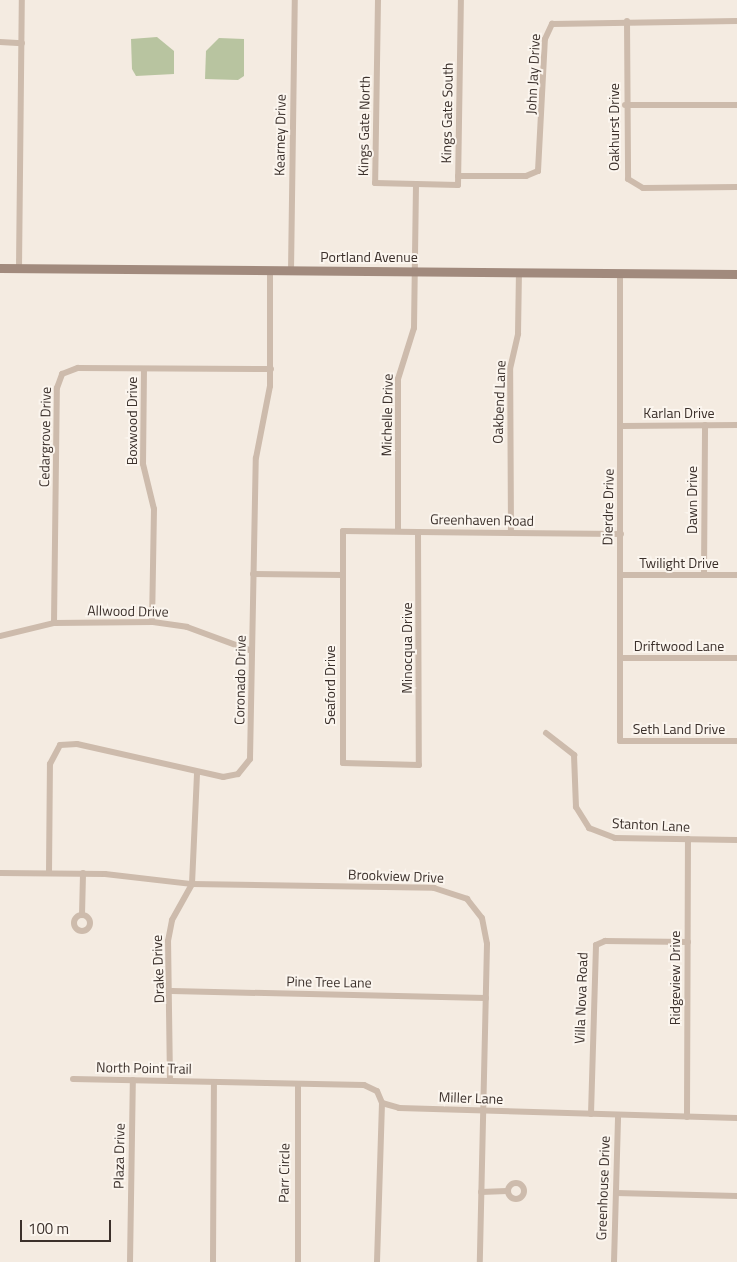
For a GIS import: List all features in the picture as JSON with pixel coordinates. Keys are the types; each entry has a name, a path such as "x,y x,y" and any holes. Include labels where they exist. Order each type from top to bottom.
{"main road":[{"name":"Portland Avenue","path":"0,268 737,274"}],"street":[{"path":"19,268 22,0"},
{"name":"Kearney Drive","path":"291,271 295,0"},
{"name":"Kings Gate North","path":"378,0 375,183 416,184"},
{"name":"Kings Gate South","path":"416,184 458,185 461,0"},
{"name":"Oakhurst Drive","path":"627,21 625,168 631,183 643,188 737,187"},
{"name":"John Jay Drive","path":"458,176 526,176 538,171 546,32 557,22 737,21"},
{"path":"0,42 22,42"},
{"path":"625,105 737,105"},
{"path":"414,271 416,184"},
{"name":"Coronado Drive","path":"48,873 50,764 60,745 77,744 197,773 233,776 250,759 256,440 267,406 271,369 270,271"},
{"name":"Michelle Drive","path":"398,531 398,379 414,328 414,271"},
{"name":"Oakbend Lane","path":"511,533 510,369 518,334 519,272"},
{"name":"Dierdre Drive","path":"620,273 622,426 620,741"},
{"name":"Cedargrove Drive","path":"54,623 59,378 71,369 271,369"},
{"name":"Boxwood Drive","path":"144,369 143,464 154,509 152,622"},
{"name":"Dawn Drive","path":"704,575 705,425"},
{"name":"Karlan Drive","path":"622,426 737,425"},
{"name":"Greenhaven Road","path":"342,531 620,534"},
{"name":"Seaford Drive","path":"342,531 343,764 419,765"},
{"name":"Minocqua Drive","path":"418,532 419,765"},
{"path":"254,574 342,575"},
{"name":"Twilight Drive","path":"620,575 737,576"},
{"name":"Allwood Drive","path":"0,636 54,623 152,622 187,627 252,651"},
{"name":"Driftwood Lane","path":"620,658 737,658"},
{"name":"Stanton Lane","path":"546,733 574,755 576,807 589,828 615,838 737,840"},
{"name":"Seth Land Drive","path":"620,741 737,741"},
{"name":"Drake Drive","path":"170,1081 172,991 169,930 192,884 197,773"},
{"name":"Ridgeview Drive","path":"687,1117 688,839"},
{"name":"Brookview Drive","path":"0,873 83,874 192,884 434,888 456,893 473,905 484,926 486,998 480,1262"},
{"path":"82,915 83,874"},
{"name":"Villa Nova Road","path":"590,1114 596,945 606,941 688,942"},
{"name":"Pine Tree Lane","path":"172,991 486,998"},
{"name":"North Point Trail","path":"73,1079 214,1082"},
{"name":"Plaza Drive","path":"130,1262 133,1080"},
{"path":"213,1262 214,1082 369,1086 382,1103 377,1262"},
{"name":"Parr Circle","path":"298,1084 298,1262"},
{"name":"Miller Lane","path":"382,1103 399,1108 737,1118"},
{"name":"Greenhouse Drive","path":"614,1262 618,1115"},
{"path":"482,1192 507,1191"},
{"path":"616,1193 737,1196"}],"green space":[{"path":"157,37 174,51 174,74 136,76 132,69 131,39"},
{"path":"219,38 244,39 244,76 238,80 205,79 206,51"}]}
